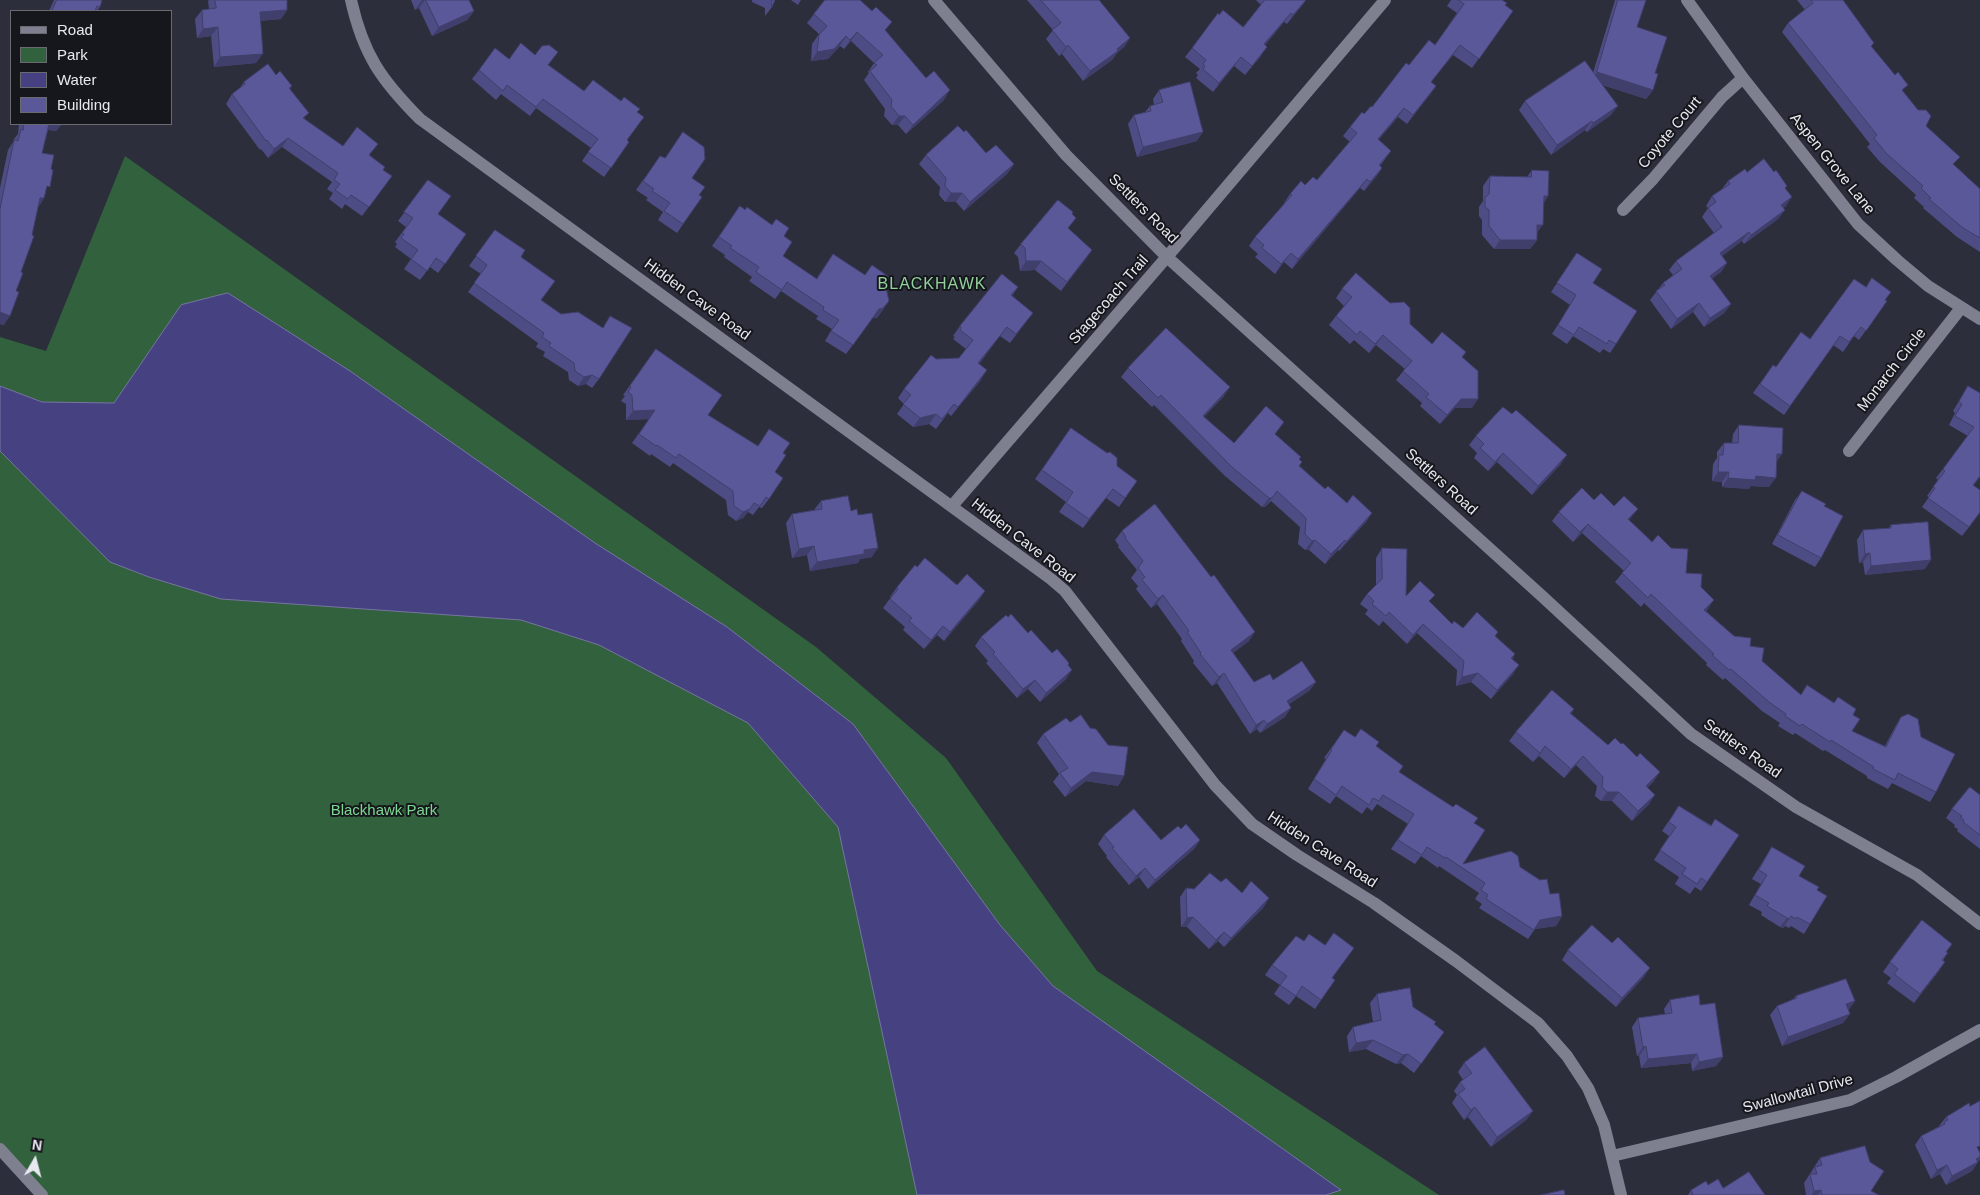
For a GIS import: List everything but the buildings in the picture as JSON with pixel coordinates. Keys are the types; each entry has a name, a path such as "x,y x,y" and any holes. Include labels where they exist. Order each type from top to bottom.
{"street":[{"name":"Hidden Cave Road","path":"351,0 363,43 378,73 394,93 420,118 952,506 1065,591 1215,785 1252,824 1297,855 1374,903 1464,966 1538,1023 1567,1056 1588,1088 1604,1125 1621,1195"},
{"name":"Settlers Road","path":"934,0 1066,155 1167,257 1536,590 1691,734 1796,808 1917,875 1980,924"},
{"name":"Stagecoach Trail","path":"952,506 1385,0"},
{"name":"Aspen Grove Lane","path":"1687,0 1743,78 1858,224 1928,286 1980,318"},
{"name":"Coyote Court","path":"1623,210 1653,180 1722,97 1743,78"},
{"name":"Monarch Circle","path":"1849,451 1961,308"},
{"name":"Swallowtail Drive","path":"1612,1156 1850,1100 1896,1077 1980,1030"},
{"path":"0,1149 42,1195"}],"green space":[{"name":"Blackhawk Park","path":"125,156 816,647 946,758 1097,971 1439,1195 42,1195 0,1149 0,337 46,351"}],"water":[{"path":"228,293 350,371 595,543 727,627 853,724 1000,925 1053,986 1341,1190 1326,1195 917,1195 838,827 748,723 599,645 521,620 221,599 149,577 110,562 0,451 0,386 42,402 114,403 181,305"}],"district":[{"name":"BLACKHAWK","path":"932,285"}]}
